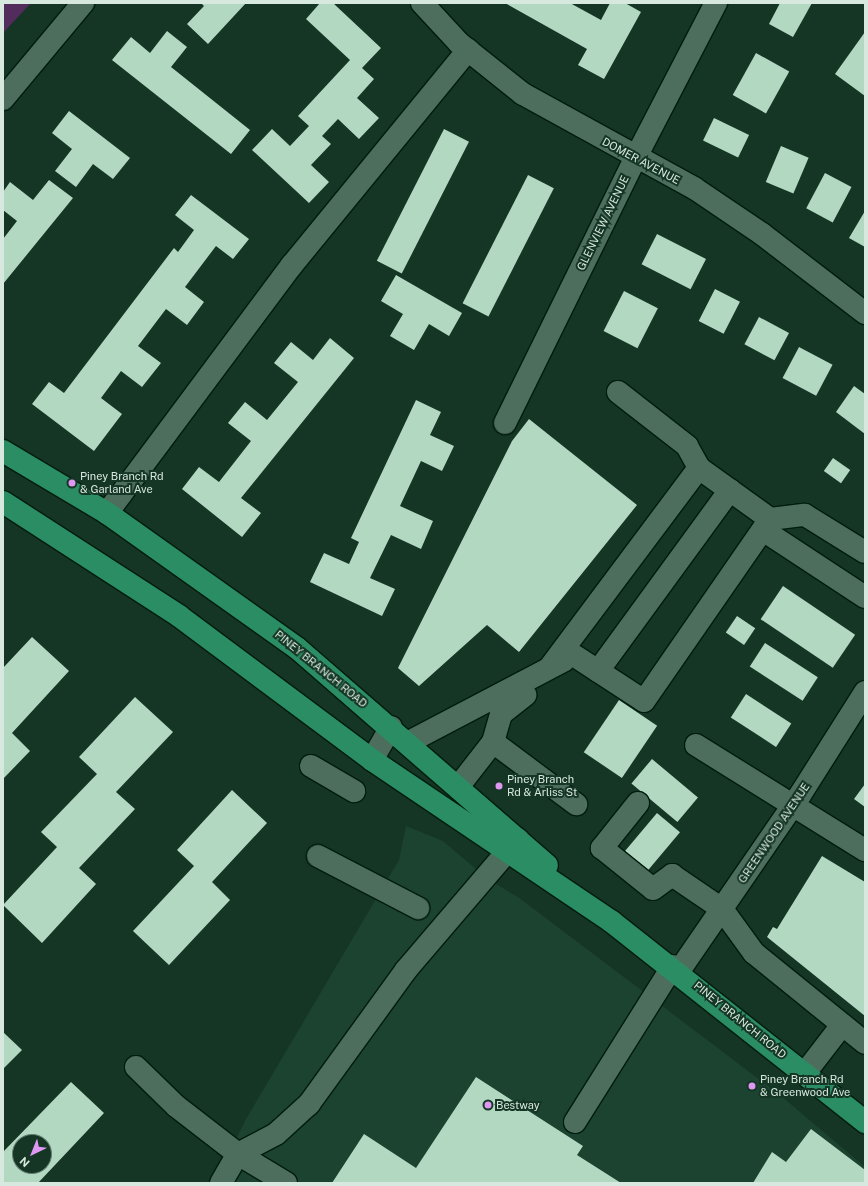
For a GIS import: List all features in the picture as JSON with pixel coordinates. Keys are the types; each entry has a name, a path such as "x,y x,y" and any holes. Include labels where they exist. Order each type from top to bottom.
{"main road":[{"name":"PINEY BRANCH ROAD","path":"3,451 107,514 297,648 409,742 458,787 512,845"},
{"name":"PINEY BRANCH ROAD","path":"3,502 179,616 372,760 512,845 676,969 865,1122"}],"street":[{"path":"3,99 83,3"},
{"name":"GLENVIEW AVENUE","path":"505,424 635,159 716,3"},
{"name":"DOMER AVENUE","path":"426,4 468,50 523,94 635,159 694,188 756,230 865,313"},
{"path":"107,514 292,265 468,50"},
{"path":"618,392 687,446 698,468 730,490 766,524 865,597"},
{"path":"550,667 698,468"},
{"path":"598,671 730,490"},
{"path":"575,656 644,701 766,524 805,515 865,552"},
{"path":"409,742 528,682 550,667 575,656"},
{"path":"458,787 493,742 501,714 575,656"},
{"name":"GREENWOOD AVENUE","path":"575,1122 676,969 722,909 794,805 865,692"},
{"path":"372,760 391,727"},
{"path":"493,742 576,804"},
{"path":"696,746 865,850"},
{"path":"311,766 354,791"},
{"path":"638,803 602,848 653,889 672,875 722,909 754,953 842,1026 865,1043"},
{"path":"221,1183 238,1154 276,1134 309,1104 406,970 512,845"},
{"path":"318,856 418,908"},
{"path":"805,1073 842,1026"},
{"path":"136,1067 176,1106 238,1154 286,1183"}],"shaded area":[{"path":"3,3 31,3 3,33"},
{"path":"406,826 443,841 489,880 518,897 780,1095 865,1167 865,1183 214,1183 246,1119 399,860"}],"building":[{"path":"201,3 246,3 208,44 187,24 204,6"},
{"path":"320,3 333,3 381,48 362,68 374,79 357,98 379,118 359,139 338,119 322,136 331,144 311,165 329,182 309,203 252,150 272,129 290,146 309,126 298,116 350,60 306,19"},
{"path":"505,3 570,3 601,20 610,3 625,3 641,12 604,79 578,65 587,49"},
{"path":"780,3 812,3 793,37 769,24"},
{"path":"167,31 187,47 171,67 250,130 231,154 112,60 131,37 150,53"},
{"path":"865,32 865,96 835,74"},
{"path":"756,53 789,71 766,113 733,95"},
{"path":"69,111 130,158 113,179 93,164 76,187 55,171 72,149 52,133"},
{"path":"714,118 749,135 738,158 703,140"},
{"path":"444,129 469,142 402,274 377,261"},
{"path":"781,146 809,158 793,194 766,182"},
{"path":"825,173 851,187 833,222 806,208"},
{"path":"528,175 554,188 488,316 463,303"},
{"path":"49,180 73,198 3,284 3,239 17,221 3,210 3,192 10,182 33,200"},
{"path":"191,195 249,239 233,259 216,246 185,287 204,302 187,325 166,309 138,346 161,363 142,387 121,371 101,398 122,414 94,451 32,404 49,382 64,393 174,248 178,252 194,230 175,215"},
{"path":"865,211 865,247 849,238"},
{"path":"657,234 706,259 691,289 642,264"},
{"path":"396,275 462,313 449,336 429,324 414,350 390,336 403,314 381,301"},
{"path":"715,289 740,302 724,334 699,321"},
{"path":"624,291 658,308 637,348 604,331"},
{"path":"759,317 789,333 774,360 744,344"},
{"path":"330,338 354,358 241,498 261,513 242,537 182,489 199,467 219,482 251,441 228,423 245,402 267,420 298,382 274,363 291,342 313,360"},
{"path":"799,347 833,365 816,396 783,378"},
{"path":"854,386 865,394 865,434 836,412"},
{"path":"416,400 441,412 430,435 454,446 442,471 421,461 400,506 433,521 421,549 391,535 370,578 395,589 382,616 310,582 324,553 349,564 359,542 351,538"},
{"path":"529,419 637,505 519,652 487,625 419,686 398,668 512,441"},
{"path":"833,458 850,470 841,483 824,471"},
{"path":"783,586 855,635 833,668 761,619"},
{"path":"737,616 755,628 744,645 726,633"},
{"path":"32,637 69,671 12,733 30,751 3,779 3,668"},
{"path":"765,643 818,677 803,701 750,666"},
{"path":"746,694 791,723 776,747 731,717"},
{"path":"135,697 173,732 116,792 135,809 79,868 96,884 42,943 3,905 57,847 41,832 97,774 79,757"},
{"path":"619,700 657,726 622,778 584,752"},
{"path":"652,759 698,798 677,822 631,784"},
{"path":"865,784 865,807 854,799"},
{"path":"232,790 267,823 212,882 230,900 169,965 133,931 194,866 177,850"},
{"path":"657,813 680,832 647,872 624,853"},
{"path":"822,856 865,882 865,1016 767,937 773,927 777,929"},
{"path":"3,1032 22,1050 3,1069"},
{"name":"Bestway","path":"476,1077 583,1146 577,1155 621,1183 332,1183 364,1134 416,1168"},
{"path":"71,1082 104,1113 52,1168 52,1134 20,1134"},
{"path":"811,1129 865,1170 865,1183 753,1183 772,1152 786,1162"},
{"path":"12,1143 12,1174 46,1174 38,1183 3,1183 3,1152"}],"place":[{"name":"Piney Branch Rd & Garland Ave","path":"72,483"},
{"name":"Piney Branch Rd & Arliss St","path":"499,786"},
{"name":"Piney Branch Rd & Greenwood Ave","path":"752,1086"},
{"name":"Bestway","path":"488,1105"}]}
